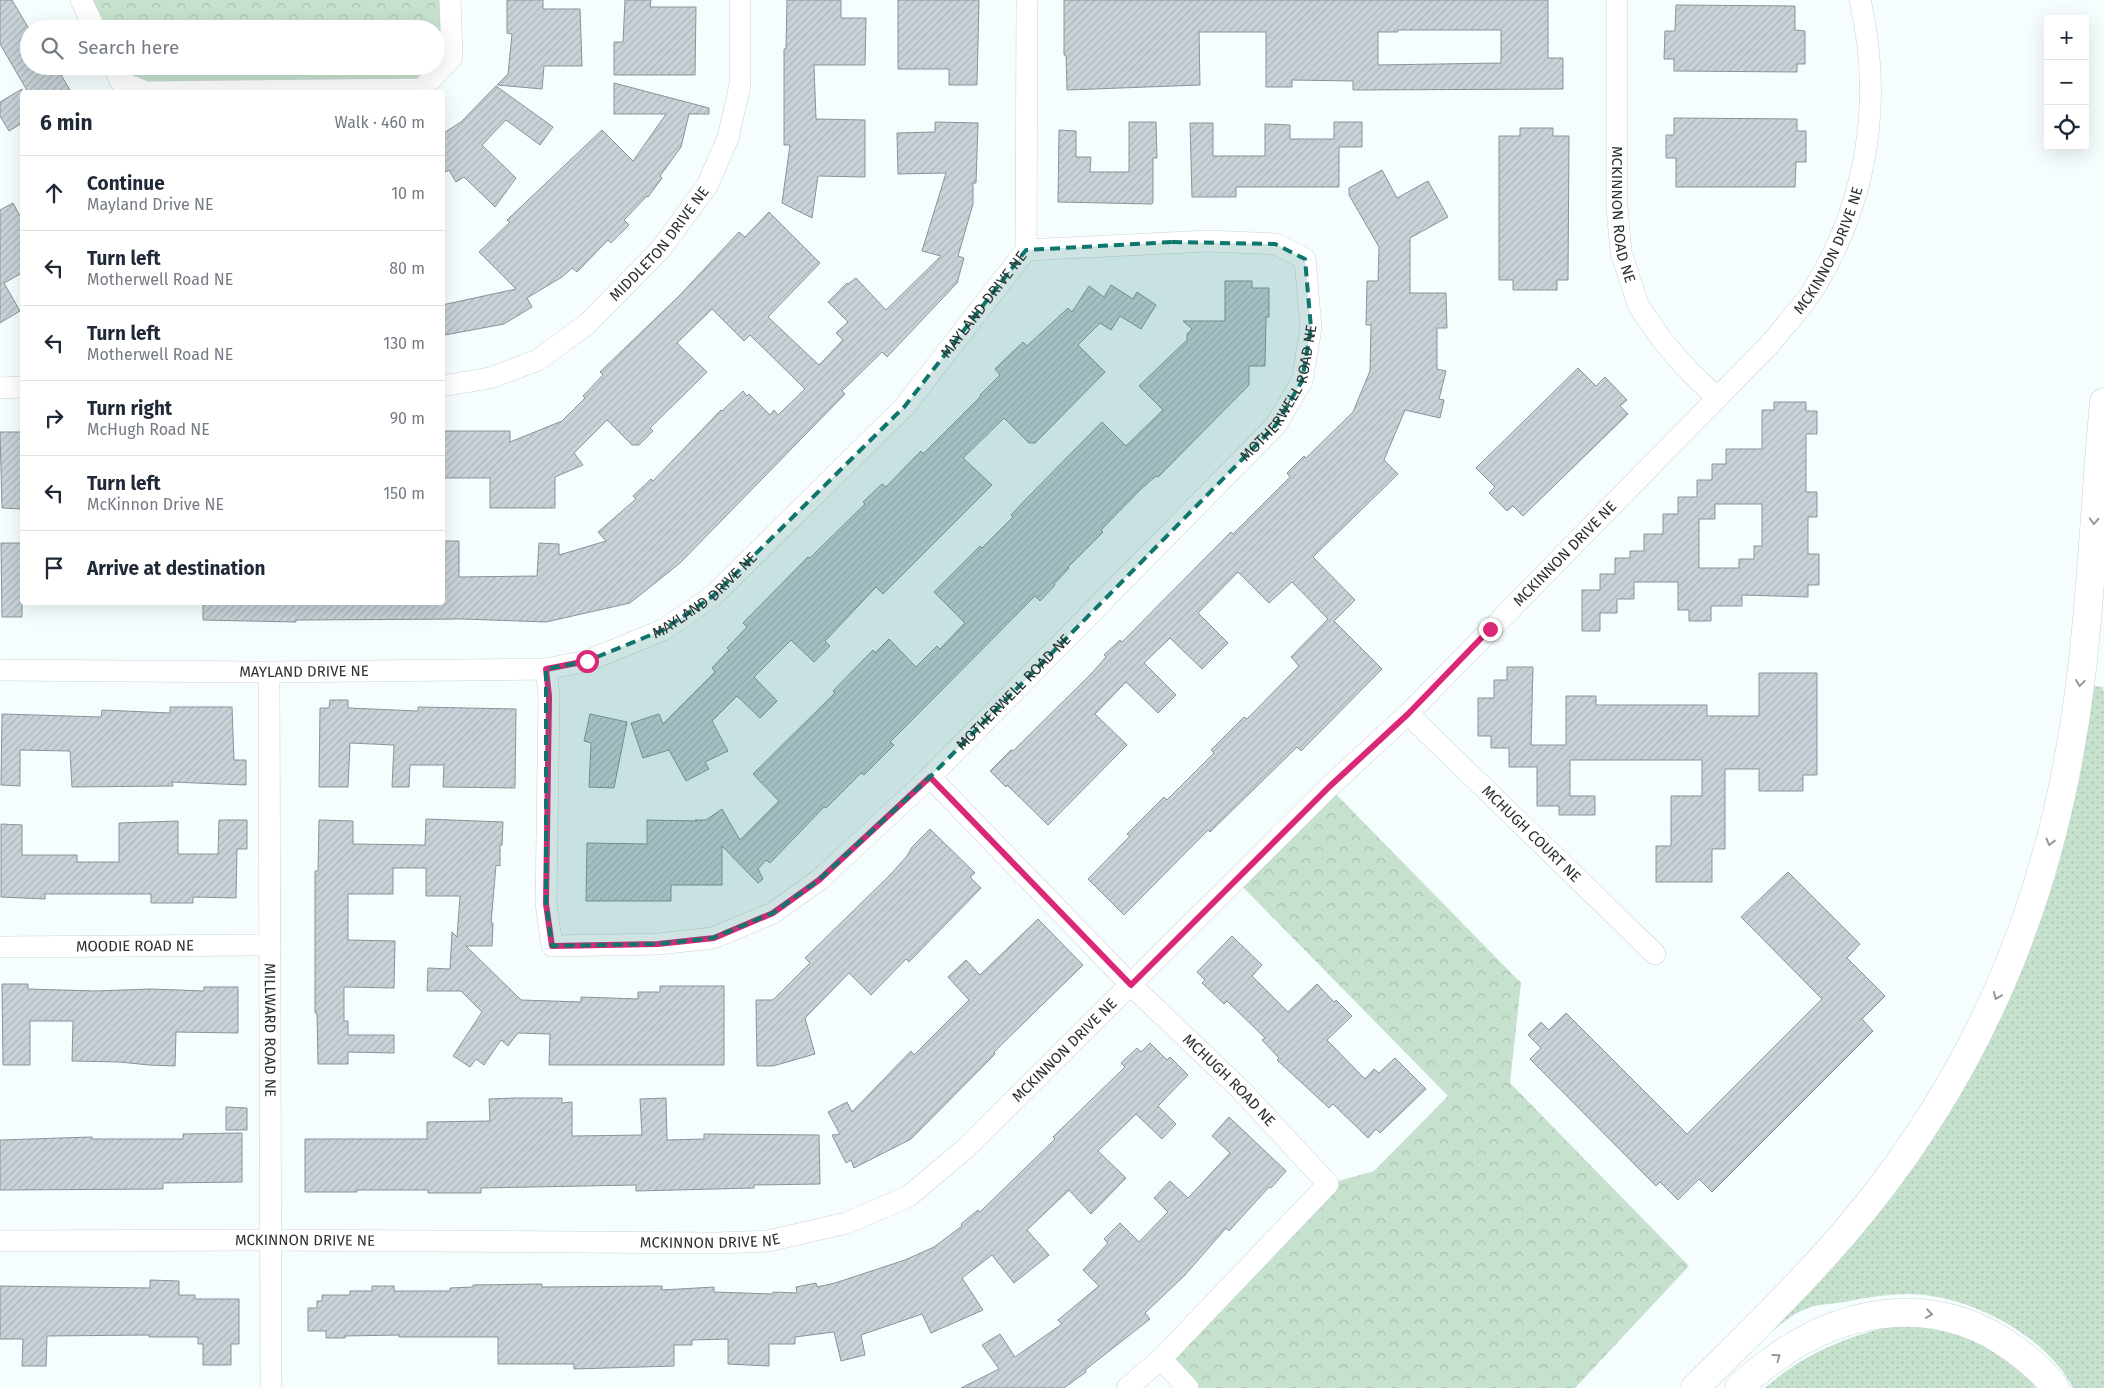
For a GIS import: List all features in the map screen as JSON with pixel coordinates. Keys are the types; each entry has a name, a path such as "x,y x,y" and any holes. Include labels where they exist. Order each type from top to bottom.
{"highway":[{"path":"1695,1388 1790,1292 1873,1198 1922,1130 1947,1091 1994,1003 2031,907 2061,796 2070,750 2080,686 2086,629 2096,482 2104,402"},
{"path":"1739,1388 1791,1346 1817,1332 1844,1321 1867,1315 1897,1312 1926,1313 1948,1317 1997,1336 2048,1377 2055,1388"}],"street":[{"path":"81,0 91,20"},
{"path":"445,64 452,57 450,0"},
{"name":"MIDDLETON DRIVE NE","path":"445,386 490,378 538,360 587,324 660,250 707,186 728,138 740,85 740,0"},
{"name":"MAYLAND DRIVE NE","path":"0,670 269,672 546,669 587,661 663,630 714,596 905,406 1026,250 1027,0"},
{"name":"MCKINNON ROAD NE","path":"1617,0 1617,206 1621,252 1638,305 1662,340 1716,398"},
{"name":"MCKINNON DRIVE NE","path":"0,1241 271,1240 716,1243 768,1241 847,1223 909,1196 966,1148 1322,794 1408,714 1770,344 1815,288 1845,224 1866,158 1872,82 1860,0"},
{"path":"118,75 121,82 141,90"},
{"path":"330,90 422,89 435,75"},
{"name":"MOTHERWELL ROAD NE","path":"546,669 549,696 546,904 552,946 658,944 714,938 773,913 819,880 930,777 1276,425 1302,381 1312,328 1305,259 1276,244 1181,241 1026,250"},
{"path":"0,388 20,388"},
{"name":"MILLWARD ROAD NE","path":"269,672 271,1388"},
{"name":"MCHUGH COURT NE","path":"1408,714 1656,954"},
{"name":"MCHUGH ROAD NE","path":"930,777 1131,985 1240,1089 1328,1184 1161,1359"},
{"name":"MOODIE ROAD NE","path":"0,947 270,945"},
{"path":"1127,1388 1161,1359 1188,1388"}],"highlighted area":[{"path":"1172,242 1275,244 1305,259 1311,328 1302,381 1276,425 930,777 819,880 773,913 713,938 658,944 552,946 546,904 546,669 587,661 663,630 713,596 905,406 1026,250"}],"green space":[{"path":"81,0 450,0 452,57 445,64 445,20 91,20"},
{"path":"124,75 435,75 422,89 143,90"},
{"path":"2094,686 2103,687 2104,695 2104,1388 2073,1388 2060,1368 2044,1351 2002,1321 1955,1301 1908,1294 1876,1296 1810,1307 1789,1318 1738,1362 1938,1127 1971,1076 2002,1016 2025,961 2056,874 2080,776"},
{"path":"1329,787 1521,983 1510,1083 1689,1266 1575,1388 1188,1388 1161,1359 1328,1184 1374,1171 1448,1096 1236,880"},
{"path":"1906,1323 1982,1342 2005,1355 2043,1388 1765,1388 1797,1364 1831,1346 1886,1327"}],"building":[{"path":"0,0 12,0 24,20 20,20 20,75 61,75 70,90 27,90 0,44"},
{"path":"507,0 543,0 543,9 580,9 582,66 544,66 542,89 497,85 508,74 512,34 507,33"},
{"path":"625,0 651,0 650,7 696,7 695,75 614,75 614,42 623,42"},
{"path":"787,0 841,0 841,18 866,18 865,65 814,65 816,119 865,120 865,177 818,176 812,218 782,203 790,145 784,145 784,49 786,49"},
{"path":"898,0 979,0 977,85 949,85 949,69 898,69"},
{"path":"1064,0 1548,0 1548,58 1563,58 1563,89 1353,90 1353,81 1292,80 1292,87 1266,87 1266,32 1199,32 1200,85 1067,90 1066,55 1064,55","holes":["1398,30 1501,30 1501,63 1378,65 1378,32 1398,32"]},
{"path":"1676,5 1795,6 1795,30 1805,31 1805,64 1797,64 1797,72 1674,71 1674,59 1664,59 1665,31 1675,31"},
{"path":"614,83 709,108 709,114 689,114 681,147 660,176 662,178 648,197 624,220 629,225 611,243 608,240 577,272 572,268 562,277 527,298 532,307 504,324 445,335 445,304 516,289 479,252 510,222 507,220 602,130 633,161 666,114 614,114"},
{"path":"496,86 553,127 540,145 506,120 482,145 516,178 495,207 464,177 456,182 449,170 445,172 445,132 461,122"},
{"path":"20,90 20,124 9,131 0,116 0,102"},
{"path":"1674,118 1797,119 1797,131 1806,131 1806,162 1796,162 1795,187 1676,187 1676,158 1666,158 1666,135 1674,135"},
{"path":"935,122 978,123 976,183 973,183 973,204 958,256 964,258 957,283 887,357 882,352 842,391 845,394 680,563 630,603 546,622 463,619 296,620 296,622 203,620 203,605 445,605 445,541 459,541 459,577 537,576 539,543 559,544 559,555 606,541 598,532 636,499 633,496 651,479 653,481 721,410 743,391 747,396 749,394 770,415 774,410 778,415 805,389 750,335 744,341 712,309 677,343 707,372 650,428 653,431 639,445 632,445 607,420 574,453 583,465 555,477 555,508 490,508 490,478 445,478 445,431 510,431 510,442 562,421 585,398 583,396 603,375 600,372 679,296 739,232 745,237 769,212 820,263 768,317 819,365 843,340 836,333 848,322 828,302 847,283 856,278 886,310 941,256 922,251 946,173 898,174 897,133 935,132"},
{"path":"1129,122 1156,122 1157,158 1153,158 1152,204 1058,202 1059,130 1076,131 1076,157 1091,157 1090,172 1129,172"},
{"path":"1334,122 1362,122 1362,147 1339,147 1339,187 1236,187 1236,197 1192,197 1190,123 1213,123 1213,156 1265,156 1265,124 1290,125 1290,139 1334,139"},
{"path":"1520,128 1553,128 1553,136 1569,136 1568,280 1557,280 1557,290 1513,290 1513,280 1499,280 1499,136 1520,136"},
{"path":"1382,170 1397,198 1428,181 1448,217 1410,238 1410,293 1446,293 1447,328 1437,328 1437,369 1446,371 1439,399 1444,400 1440,418 1405,410 1384,460 1398,474 1313,557 1355,600 1334,621 1382,669 1301,751 1297,747 1210,832 1208,830 1124,915 1088,879 1130,836 1127,834 1164,797 1167,800 1214,753 1211,750 1244,717 1247,719 1299,666 1291,657 1328,619 1292,582 1269,603 1238,572 1198,613 1228,643 1202,669 1170,638 1144,663 1176,695 1158,713 1126,682 1095,714 1127,745 1048,825 990,771 1011,750 1013,751 1091,674 1106,657 1104,655 1120,640 1122,642 1231,532 1233,534 1290,477 1287,473 1304,456 1306,458 1353,412 1370,371 1371,325 1366,325 1367,281 1378,281 1379,247 1349,195 1349,188"},
{"path":"13,203 20,216 20,274 4,283 20,311 0,323 0,210"},
{"path":"1225,281 1252,281 1252,288 1269,288 1269,317 1266,317 1265,366 1249,366 1249,385 1158,477 1156,476 1140,490 1101,530 1103,532 1068,567 1040,601 1035,596 890,742 894,745 864,775 861,773 826,808 824,807 770,863 766,860 758,869 763,879 758,883 722,846 722,885 671,885 671,901 586,901 587,843 647,844 647,820 706,820 722,809 740,840 779,801 753,774 835,693 833,691 873,650 875,653 889,639 916,667 937,646 940,649 965,623 934,592 980,546 982,548 1013,517 1011,515 1102,422 1126,446 1163,410 1139,386 1187,340 1187,334 1192,329 1183,321 1225,321"},
{"path":"1111,285 1133,299 1137,292 1156,305 1141,329 1120,316 1111,330 1100,323 1078,345 1105,372 1035,443 1029,443 1004,418 963,458 992,485 883,594 876,587 825,641 830,646 814,662 791,640 754,677 777,701 760,718 737,696 712,721 728,751 705,762 709,769 686,781 669,750 643,758 631,723 659,714 663,724 715,672 712,668 729,650 727,648 747,627 743,623 808,557 810,558 865,504 863,502 882,484 886,487 921,451 923,454 981,396 1000,375 995,369 1023,342 1027,346 1068,308 1072,312 1089,286 1104,297"},
{"path":"1578,368 1596,386 1605,377 1627,400 1620,406 1628,414 1523,516 1513,506 1507,511 1489,493 1495,487 1476,468"},
{"path":"1774,402 1806,402 1806,411 1817,411 1817,434 1806,434 1806,492 1817,492 1817,517 1808,517 1808,554 1819,554 1819,585 1808,585 1808,597 1742,595 1742,606 1711,606 1711,621 1689,621 1689,610 1678,610 1678,582 1634,582 1634,599 1617,599 1617,613 1600,613 1600,631 1582,631 1582,590 1600,590 1600,574 1615,574 1615,558 1630,558 1630,551 1644,551 1644,534 1663,534 1663,514 1678,514 1678,497 1697,497 1697,480 1712,480 1712,464 1726,464 1726,449 1762,449 1762,410 1774,410","holes":["1715,504 1762,504 1762,546 1754,546 1754,559 1739,559 1739,568 1699,568 1699,519 1715,519"]},
{"path":"0,432 20,432 20,509 2,508"},
{"path":"1,543 20,543 20,605 22,605 22,617 2,617"},
{"path":"1507,667 1533,667 1531,745 1566,745 1566,696 1596,696 1596,705 1707,705 1707,716 1759,716 1759,673 1817,673 1817,775 1803,775 1803,791 1759,791 1759,769 1725,769 1725,849 1712,849 1712,882 1656,882 1656,846 1671,846 1671,796 1702,796 1702,760 1570,760 1570,796 1595,796 1595,815 1559,815 1559,806 1537,806 1537,767 1509,767 1509,748 1491,748 1491,736 1478,736 1478,698 1494,698 1494,680 1507,680"},
{"path":"330,700 348,700 348,708 418,711 418,707 516,709 515,788 443,787 444,765 410,765 409,787 392,787 394,745 350,743 348,787 319,787 320,708 329,708"},
{"path":"170,707 232,707 234,760 246,760 246,785 172,782 173,786 72,787 70,751 20,750 20,786 1,785 2,714 101,717 102,710 170,713"},
{"path":"590,714 627,722 614,788 589,787 591,743 584,741"},
{"path":"426,819 503,822 500,866 496,865 491,923 493,923 492,946 466,946 521,1000 581,1002 581,997 638,999 638,992 660,992 660,986 724,986 724,1065 549,1065 550,1034 518,1033 508,1046 501,1040 484,1065 476,1059 470,1067 453,1056 482,1012 461,991 427,991 428,968 450,969 452,932 457,937 460,896 426,896 426,868 393,868 393,894 348,894 348,940 395,941 394,988 344,987 344,1021 348,1021 348,1035 394,1035 394,1053 348,1052 348,1064 318,1064 317,1013 315,1013 315,871 318,871 319,820 353,821 353,844 425,845"},
{"path":"219,820 247,820 247,849 237,849 236,898 193,897 193,903 151,903 151,894 45,894 45,899 1,897 1,824 22,825 22,855 77,855 77,862 119,862 119,823 178,821 178,854 218,854"},
{"path":"930,829 975,873 970,877 981,888 909,962 906,959 871,995 849,973 805,1018 815,1054 773,1066 757,1066 756,1000 773,1000 810,963 805,958 890,875 907,856 912,847"},
{"path":"1788,872 1860,944 1847,958 1885,996 1862,1019 1873,1031 1712,1192 1699,1179 1678,1200 1660,1182 1656,1186 1530,1059 1541,1048 1528,1035 1541,1022 1549,1030 1566,1013 1687,1134 1822,999 1741,917"},
{"path":"1038,919 1083,965 994,1052 995,1054 911,1139 854,1168 851,1160 846,1163 832,1135 840,1134 828,1112 847,1102 852,1112 911,1051 914,1055 969,1000 948,977 966,960 980,975"},
{"path":"1232,936 1262,965 1252,976 1288,1012 1317,984 1334,1002 1336,1000 1352,1016 1327,1040 1365,1079 1374,1069 1379,1073 1395,1058 1426,1089 1380,1133 1376,1129 1368,1138 1333,1104 1329,1108 1277,1060 1279,1058 1262,1040 1265,1038 1227,1001 1224,1004 1202,983 1205,980 1197,972"},
{"path":"2,984 28,984 28,989 95,991 151,989 204,991 204,987 238,987 238,1033 176,1032 175,1066 72,1061 73,1021 30,1021 30,1065 3,1065"},
{"path":"1150,1043 1167,1060 1170,1057 1188,1075 1158,1106 1176,1124 1162,1139 1136,1114 1098,1151 1126,1178 1091,1214 1069,1190 1027,1230 1049,1255 1014,1283 992,1255 962,1278 983,1310 931,1333 922,1314 861,1335 865,1355 841,1361 834,1332 795,1337 795,1344 769,1344 769,1366 728,1364 728,1339 692,1340 692,1345 674,1345 674,1366 574,1369 574,1364 498,1364 498,1337 399,1337 399,1335 326,1338 326,1331 308,1331 308,1308 317,1308 317,1301 322,1301 322,1295 350,1295 350,1291 372,1291 372,1286 394,1286 394,1291 450,1291 450,1288 473,1287 473,1285 542,1284 542,1287 662,1286 662,1290 714,1287 714,1292 797,1293 796,1287 816,1283 817,1287 835,1283 905,1260 934,1247 962,1226 961,1224 978,1210 980,1212 1125,1067 1121,1063 1137,1048 1141,1052"},
{"path":"562,1098 562,1103 572,1102 572,1136 642,1135 640,1099 666,1098 667,1140 704,1139 704,1134 819,1135 820,1184 754,1185 754,1188 636,1191 636,1185 481,1188 481,1193 428,1193 428,1190 305,1192 305,1139 427,1139 427,1122 490,1121 489,1099"},
{"path":"226,1107 247,1108 247,1130 226,1130"},
{"path":"1229,1117 1286,1171 1229,1231 1226,1228 1185,1275 1145,1313 1150,1319 1064,1388 961,1388 999,1369 982,1345 1000,1334 1015,1357 1062,1324 1058,1320 1099,1286 1083,1270 1108,1243 1104,1239 1120,1223 1139,1242 1168,1212 1154,1198 1170,1181 1188,1198 1230,1153 1212,1136"},
{"path":"242,1133 242,1182 163,1183 163,1189 0,1190 0,1140 92,1137 92,1139 183,1139 183,1134"},
{"path":"150,1280 179,1281 179,1295 195,1295 195,1299 239,1299 239,1344 231,1344 231,1365 203,1365 203,1344 198,1344 198,1337 149,1337 149,1335 47,1336 46,1366 22,1366 23,1339 0,1339 0,1286 150,1288"}],"route":[{"path":"587,661 546,669 549,696 546,904 552,946 658,944 714,938 773,913 819,880 930,777 1131,985 1329,787 1408,714 1490,629"}]}
